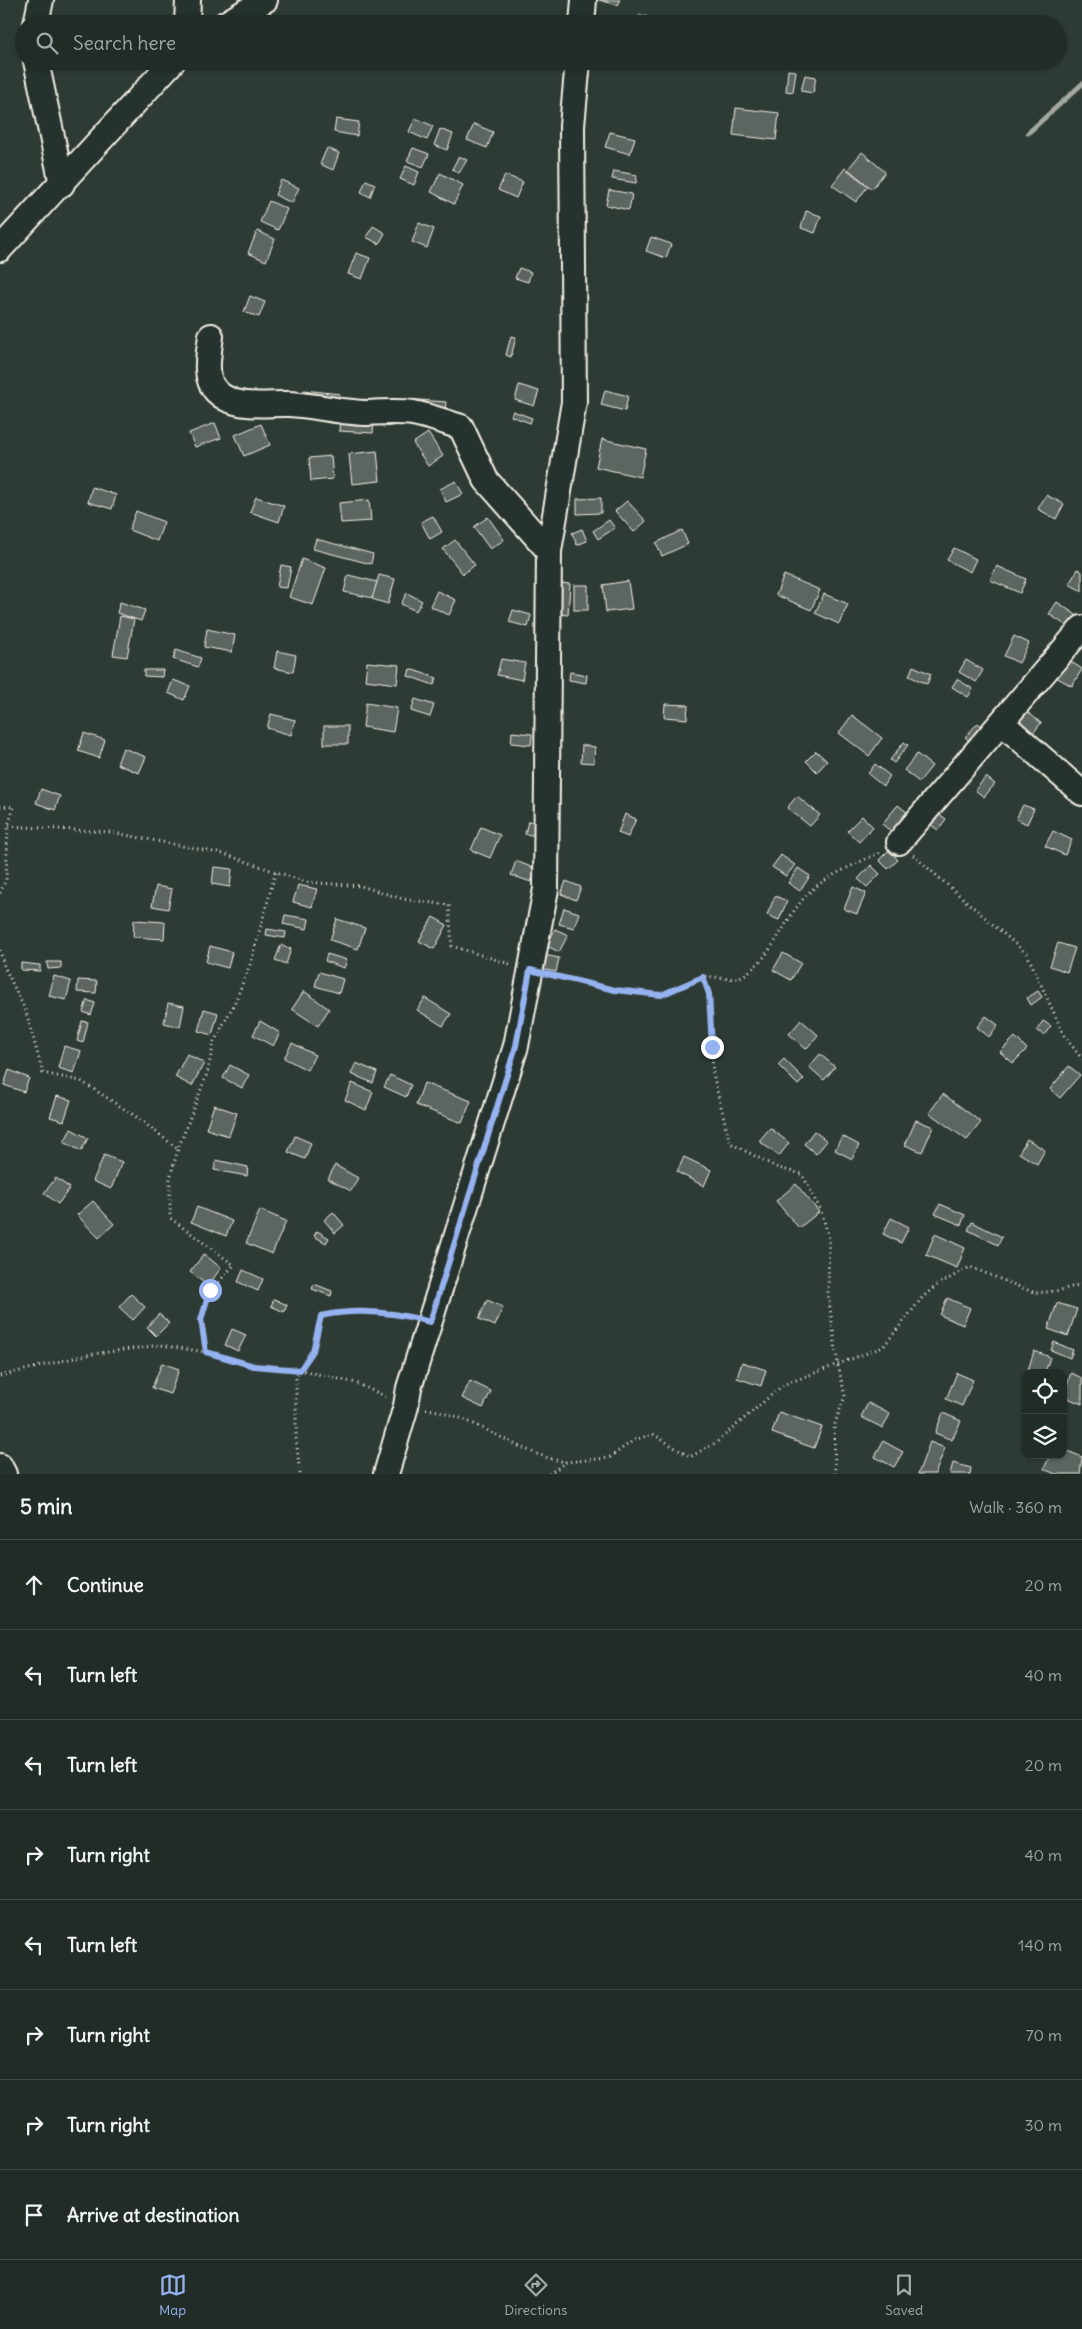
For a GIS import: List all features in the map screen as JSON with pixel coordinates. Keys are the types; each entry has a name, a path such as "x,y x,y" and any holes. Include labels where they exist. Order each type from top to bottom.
{"street":[{"path":"38,15 41,0"},
{"path":"187,15 188,0"},
{"path":"240,15 265,0"},
{"path":"583,15 584,0"},
{"path":"38,70 62,184"},
{"path":"0,249 62,184 165,70"},
{"path":"386,1474 406,1406 409,1388 516,1046 546,889 549,551 574,402 572,126 577,70"},
{"path":"211,336 208,367 210,382 216,391 228,399 242,404 290,404 368,412 414,413 461,427 486,480 549,551"},
{"path":"899,842 1082,628"},
{"path":"1002,723 1082,793"},
{"path":"0,1466 4,1474"}],"path":[{"path":"0,806 14,807 8,826 6,880 0,893"},
{"path":"8,826 110,832 224,854 306,882 361,886 403,899 449,905 452,946 530,970 615,990 661,995 703,977 730,980 744,976 768,952 802,899 824,880 899,842 1027,954 1064,1035 1082,1058"},
{"path":"206,1352 201,1320 210,1290 234,1265 170,1218 170,1178 178,1149 207,1074 214,1042 236,1002 251,962 276,871"},
{"path":"0,950 4,966 26,1012 43,1073 81,1081 138,1118 178,1149"},
{"path":"703,977 709,994 713,1074 730,1143 778,1168 802,1174 821,1211 828,1238 828,1294 838,1365 845,1396 834,1426 836,1474"},
{"path":"0,1376 86,1354 160,1346 206,1352 254,1366 300,1370 356,1383 406,1406 444,1411 545,1458 566,1462 609,1458 634,1440 653,1434 690,1456 717,1442 783,1385 883,1347 922,1298 937,1285 970,1266 1036,1293 1057,1291 1082,1284"},
{"path":"300,1474 296,1438 296,1376 313,1351 321,1316 342,1311 383,1312 405,1315 430,1322"},
{"path":"549,1474 566,1462"}],"building":[{"path":"599,0 620,0 618,5"},
{"path":"788,70 796,71 793,92 786,91"},
{"path":"805,75 816,77 813,93 801,91"},
{"path":"736,108 779,113 776,140 733,135"},
{"path":"415,118 433,126 427,140 409,132"},
{"path":"336,119 359,122 357,136 334,132"},
{"path":"474,124 493,132 487,148 467,140"},
{"path":"440,129 453,134 447,150 434,145"},
{"path":"610,132 635,138 630,154 605,147"},
{"path":"327,148 339,153 333,170 320,164"},
{"path":"413,148 429,154 423,167 407,161"},
{"path":"862,152 885,172 872,189 848,169"},
{"path":"459,156 467,160 459,173 452,169"},
{"path":"406,166 419,172 414,185 400,179"},
{"path":"845,168 868,186 856,202 832,185"},
{"path":"614,171 637,175 636,183 612,179"},
{"path":"440,173 463,185 454,204 431,192"},
{"path":"505,175 523,182 516,198 498,190"},
{"path":"281,180 299,188 292,203 275,195"},
{"path":"366,180 375,184 370,197 361,192"},
{"path":"609,190 632,194 629,210 606,205"},
{"path":"269,201 287,209 278,230 260,222"},
{"path":"806,211 821,216 815,233 801,228"},
{"path":"419,223 434,229 427,248 412,242"},
{"path":"373,226 385,233 379,244 366,237"},
{"path":"257,231 275,239 266,261 248,253"},
{"path":"651,237 671,244 666,258 646,251"},
{"path":"356,253 370,258 362,279 348,274"},
{"path":"519,268 531,272 528,282 515,278"},
{"path":"250,296 265,302 259,317 244,312"},
{"path":"511,336 516,337 511,357 506,355"},
{"path":"519,385 539,391 534,406 515,400"},
{"path":"304,390 340,394 339,399 303,395"},
{"path":"605,390 628,396 625,411 601,405"},
{"path":"406,399 446,402 445,410 405,407"},
{"path":"513,411 532,418 530,423 511,416"},
{"path":"340,417 374,418 373,433 339,431"},
{"path":"400,418 400,425 383,427 383,419"},
{"path":"215,423 221,438 195,447 189,433"},
{"path":"261,424 270,445 244,456 235,435"},
{"path":"428,433 443,456 428,466 413,443"},
{"path":"602,439 646,449 640,477 596,467"},
{"path":"377,451 380,481 352,484 349,454"},
{"path":"331,456 333,479 311,481 309,458"},
{"path":"456,481 463,494 446,502 440,489"},
{"path":"92,487 116,495 112,509 88,502"},
{"path":"1046,495 1064,504 1056,519 1038,509"},
{"path":"256,497 284,506 279,522 250,512"},
{"path":"601,498 601,513 577,514 577,499"},
{"path":"369,500 371,521 341,523 339,503"},
{"path":"627,501 646,521 634,532 615,511"},
{"path":"136,511 164,522 157,541 129,530"},
{"path":"433,516 442,532 430,539 421,522"},
{"path":"488,517 504,540 490,549 474,527"},
{"path":"609,520 615,528 598,539 593,531"},
{"path":"582,529 587,541 577,545 572,533"},
{"path":"682,530 688,544 662,556 656,543"},
{"path":"316,539 373,554 371,564 313,549"},
{"path":"455,540 475,565 463,574 443,549"},
{"path":"954,548 976,559 970,572 947,560"},
{"path":"302,559 326,568 313,605 289,597"},
{"path":"281,565 291,567 287,588 277,587"},
{"path":"997,566 1026,579 1020,593 990,580"},
{"path":"1078,569 1082,572 1082,591 1069,584"},
{"path":"348,575 377,582 373,598 344,592"},
{"path":"379,575 395,579 388,604 372,599"},
{"path":"784,575 820,590 811,610 776,595"},
{"path":"628,581 632,609 606,612 603,585"},
{"path":"561,583 570,584 568,615 559,614"},
{"path":"574,585 588,585 588,610 574,610"},
{"path":"437,591 456,600 449,615 430,606"},
{"path":"407,593 422,601 416,611 401,604"},
{"path":"824,594 848,604 839,624 815,613"},
{"path":"120,602 145,610 141,621 117,613"},
{"path":"1057,602 1082,619 1074,631 1049,614"},
{"path":"513,610 531,615 528,627 509,622"},
{"path":"120,616 134,619 127,657 113,655"},
{"path":"207,629 235,635 232,652 204,647"},
{"path":"1014,636 1029,643 1019,663 1004,656"},
{"path":"176,650 201,658 198,667 173,659"},
{"path":"277,651 296,655 293,672 274,668"},
{"path":"1065,658 1082,669 1072,686 1054,676"},
{"path":"501,659 525,663 522,680 497,675"},
{"path":"966,660 983,670 976,682 959,672"},
{"path":"367,662 399,665 397,684 365,680"},
{"path":"913,666 931,674 927,684 909,676"},
{"path":"410,669 437,678 434,685 408,676"},
{"path":"144,670 163,670 162,677 144,676"},
{"path":"570,672 587,675 586,683 569,680"},
{"path":"957,679 973,689 968,697 952,687"},
{"path":"173,680 190,686 184,700 168,693"},
{"path":"415,699 434,705 430,717 411,711"},
{"path":"366,703 397,708 393,732 363,727"},
{"path":"665,704 688,705 687,719 664,717"},
{"path":"1025,710 1041,723 1031,736 1014,723"},
{"path":"271,714 295,720 291,735 267,728"},
{"path":"852,715 882,738 869,756 839,733"},
{"path":"978,723 989,734 976,747 965,737"},
{"path":"324,726 348,726 348,744 324,744"},
{"path":"512,732 532,734 531,745 511,743"},
{"path":"84,733 105,740 99,758 78,751"},
{"path":"904,742 908,745 894,763 890,760"},
{"path":"582,745 595,747 594,763 581,762"},
{"path":"123,748 146,757 139,773 117,764"},
{"path":"816,751 827,761 817,772 806,761"},
{"path":"917,754 932,766 919,782 904,770"},
{"path":"875,764 890,776 883,786 868,774"},
{"path":"986,777 995,784 984,797 975,790"},
{"path":"41,789 60,796 55,810 36,803"},
{"path":"797,796 820,815 810,826 787,808"},
{"path":"898,805 914,818 898,837 882,824"},
{"path":"1023,805 1034,809 1027,824 1016,819"},
{"path":"932,809 946,819 938,830 924,820"},
{"path":"625,814 636,819 628,837 618,833"},
{"path":"862,816 873,827 859,842 847,831"},
{"path":"528,821 541,823 538,836 525,834"},
{"path":"481,827 500,835 490,858 471,850"},
{"path":"1053,831 1072,840 1065,855 1045,846"},
{"path":"889,850 898,860 888,869 879,860"},
{"path":"781,855 795,865 786,876 772,867"},
{"path":"516,861 536,869 531,882 511,875"},
{"path":"871,865 880,874 867,887 858,879"},
{"path":"214,867 232,869 230,887 212,884"},
{"path":"798,868 810,876 800,891 788,883"},
{"path":"566,881 581,887 576,900 561,894"},
{"path":"298,885 317,889 312,907 293,902"},
{"path":"156,886 172,889 168,909 152,906"},
{"path":"853,887 866,893 857,914 844,909"},
{"path":"775,896 787,901 779,920 767,915"},
{"path":"564,908 579,913 574,928 559,924"},
{"path":"285,915 309,919 307,929 283,924"},
{"path":"433,917 447,925 434,949 419,941"},
{"path":"337,919 365,928 358,949 330,940"},
{"path":"134,920 165,922 164,939 133,937"},
{"path":"267,929 286,932 285,938 266,935"},
{"path":"555,929 568,935 559,952 547,946"},
{"path":"1058,943 1075,948 1067,972 1050,966"},
{"path":"281,945 291,949 286,964 275,960"},
{"path":"210,946 232,952 228,968 206,962"},
{"path":"783,953 801,963 791,980 773,970"},
{"path":"327,954 347,960 344,968 325,961"},
{"path":"544,955 559,958 556,972 541,969"},
{"path":"47,962 61,962 61,968 48,969"},
{"path":"21,963 40,965 40,971 21,970"},
{"path":"319,972 343,979 339,993 315,986"},
{"path":"54,976 71,981 66,1000 49,996"},
{"path":"78,980 97,981 96,993 77,992"},
{"path":"304,991 329,1009 318,1026 292,1009"},
{"path":"1038,991 1042,997 1031,1005 1027,998"},
{"path":"425,998 451,1014 443,1026 417,1010"},
{"path":"87,1000 95,1003 91,1015 83,1012"},
{"path":"168,1003 184,1006 180,1027 164,1023"},
{"path":"204,1009 218,1013 212,1035 198,1031"},
{"path":"986,1016 998,1025 989,1037 977,1027"},
{"path":"801,1020 818,1035 806,1049 789,1034"},
{"path":"82,1021 88,1022 83,1043 77,1041"},
{"path":"260,1021 280,1033 273,1046 253,1035"},
{"path":"1043,1021 1051,1026 1044,1035 1037,1030"},
{"path":"1015,1037 1027,1049 1013,1063 1000,1052"},
{"path":"292,1043 315,1055 307,1070 284,1058"},
{"path":"64,1046 81,1051 74,1073 58,1068"},
{"path":"187,1054 204,1063 192,1086 175,1077"},
{"path":"820,1054 835,1067 824,1080 809,1067"},
{"path":"784,1059 804,1079 798,1085 778,1065"},
{"path":"356,1063 377,1072 373,1083 351,1074"},
{"path":"230,1065 249,1075 242,1088 223,1078"},
{"path":"1069,1066 1080,1075 1060,1098 1050,1089"},
{"path":"9,1070 29,1078 24,1092 4,1085"},
{"path":"390,1075 411,1085 406,1097 384,1087"},
{"path":"352,1083 373,1092 366,1110 345,1100"},
{"path":"424,1083 471,1101 462,1123 416,1105"},
{"path":"943,1094 981,1122 967,1140 929,1113"},
{"path":"57,1096 71,1100 64,1121 50,1117"},
{"path":"214,1105 237,1113 229,1136 206,1129"},
{"path":"916,1120 933,1127 922,1152 905,1145"},
{"path":"770,1128 789,1143 779,1156 759,1141"},
{"path":"71,1129 88,1138 81,1151 64,1142"},
{"path":"814,1131 827,1141 816,1154 804,1144"},
{"path":"295,1136 311,1143 305,1159 288,1152"},
{"path":"842,1136 859,1145 852,1159 835,1150"},
{"path":"1027,1139 1045,1150 1037,1164 1019,1153"},
{"path":"104,1155 122,1162 111,1189 93,1181"},
{"path":"684,1157 711,1170 704,1186 677,1172"},
{"path":"216,1160 248,1167 247,1176 214,1170"},
{"path":"335,1165 358,1178 351,1191 328,1179"},
{"path":"56,1178 70,1188 58,1204 44,1193"},
{"path":"796,1184 819,1212 799,1228 776,1201"},
{"path":"93,1201 114,1224 99,1238 77,1215"},
{"path":"940,1204 965,1215 961,1225 935,1214"},
{"path":"197,1207 232,1221 226,1236 191,1222"},
{"path":"260,1210 286,1221 272,1254 246,1243"},
{"path":"333,1212 344,1225 335,1233 324,1220"},
{"path":"891,1218 909,1227 901,1243 883,1234"},
{"path":"972,1222 1002,1237 998,1245 968,1230"},
{"path":"317,1231 329,1238 326,1243 314,1236"},
{"path":"935,1234 965,1248 957,1268 926,1255"},
{"path":"204,1254 221,1268 208,1286 190,1272"},
{"path":"243,1270 263,1279 258,1291 238,1282"},
{"path":"314,1284 332,1291 331,1296 312,1289"},
{"path":"131,1294 145,1307 133,1320 119,1307"},
{"path":"947,1298 970,1308 963,1325 940,1315"},
{"path":"274,1299 287,1305 284,1312 271,1306"},
{"path":"487,1300 503,1307 495,1326 479,1319"},
{"path":"1057,1303 1077,1309 1068,1336 1048,1329"},
{"path":"159,1314 169,1323 156,1336 147,1327"},
{"path":"232,1329 246,1335 238,1351 225,1345"},
{"path":"1054,1342 1073,1350 1070,1358 1051,1350"},
{"path":"1034,1351 1050,1357 1046,1369 1028,1369"},
{"path":"742,1362 766,1370 761,1386 737,1378"},
{"path":"162,1363 179,1369 170,1394 152,1388"},
{"path":"957,1373 973,1380 962,1406 946,1399"},
{"path":"1071,1373 1082,1378 1082,1404 1067,1398 1067,1384"},
{"path":"470,1381 491,1391 483,1408 462,1398"},
{"path":"868,1403 890,1414 883,1428 861,1417"},
{"path":"779,1412 822,1427 814,1448 772,1433"},
{"path":"943,1413 961,1421 952,1440 935,1433"},
{"path":"883,1441 903,1452 894,1467 875,1457"},
{"path":"930,1442 945,1448 935,1474 918,1474"},
{"path":"1067,1451 1082,1457 1080,1474 1055,1474 1044,1469 1048,1459 1067,1459"},
{"path":"953,1463 971,1468 970,1474 950,1474"}],"waterway":[{"path":"1028,133 1082,84"}],"route":[{"path":"210,1290 201,1320 206,1352 254,1366 300,1370 313,1351 321,1316 342,1311 383,1312 405,1315 430,1322 516,1046 530,970 615,990 661,995 703,977 709,994 712,1047"}]}
